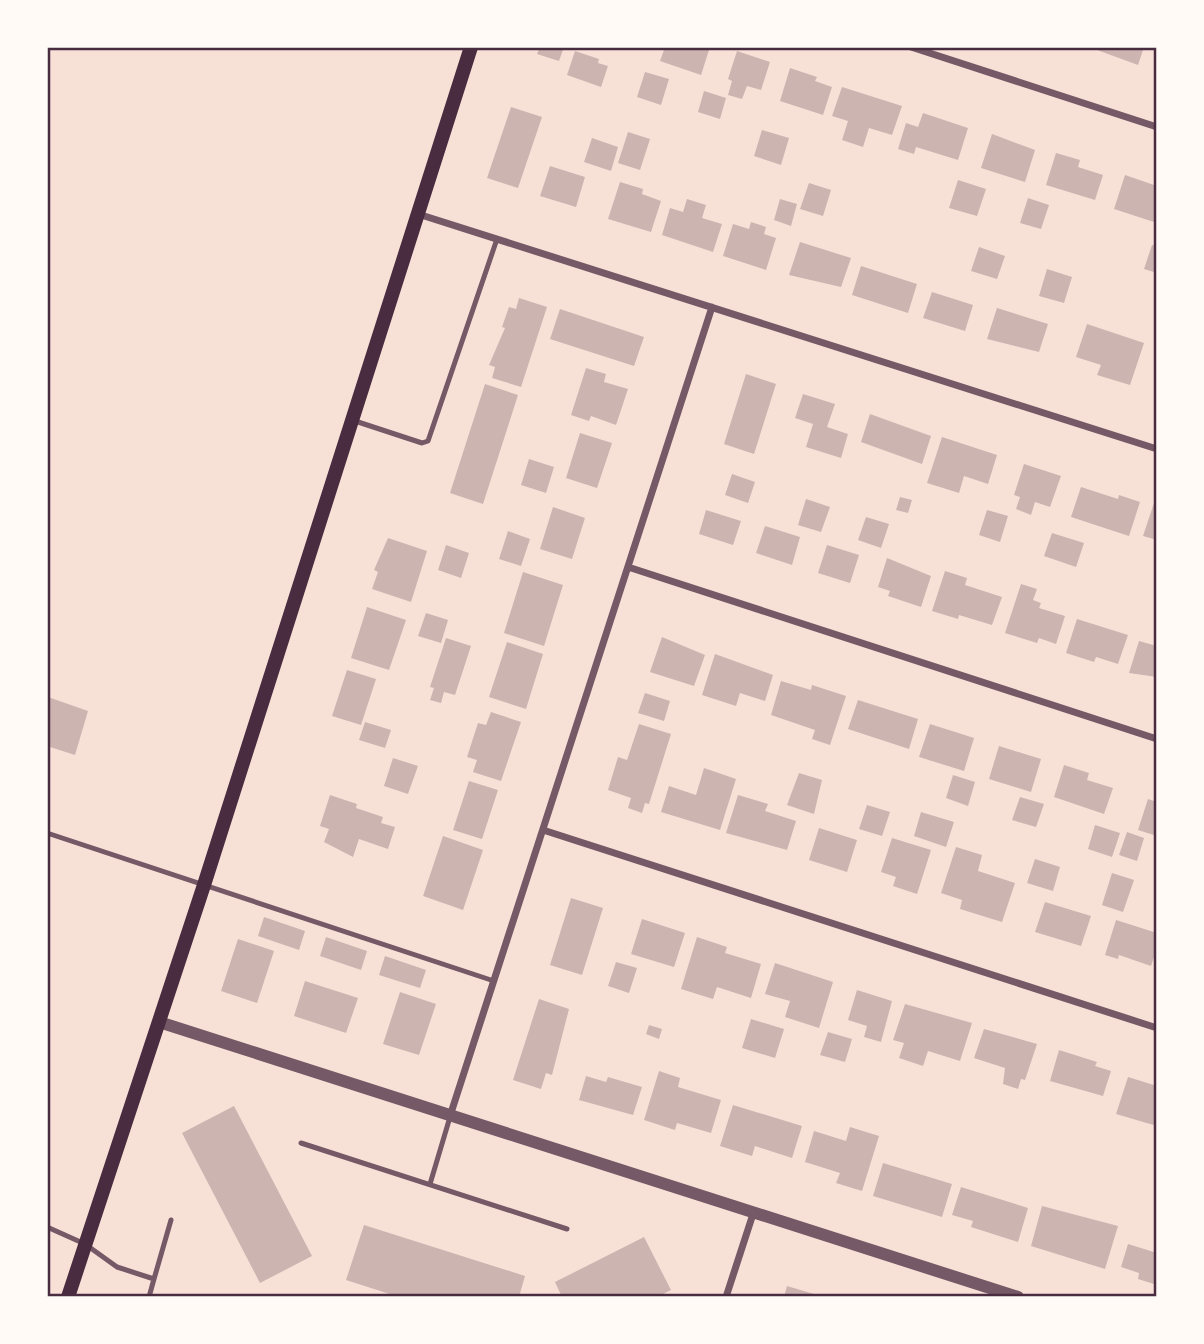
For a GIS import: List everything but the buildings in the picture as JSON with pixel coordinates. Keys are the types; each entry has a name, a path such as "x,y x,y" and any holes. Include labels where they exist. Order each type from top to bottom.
{"main road":[{"path":"68,1297 204,885 471,47"}],"street":[{"path":"911,47 1157,127"},
{"path":"418,214 1157,449"},
{"path":"450,1116 712,307"},
{"path":"628,567 1157,739"},
{"path":"543,830 1157,1028"},
{"path":"159,1022 1018,1297"},
{"path":"726,1297 753,1214"}],"lane":[{"path":"352,420 422,443 428,441 497,239"},
{"path":"47,833 494,981"},
{"path":"430,1184 450,1116"},
{"path":"301,1143 566,1229"},
{"path":"149,1297 171,1220"},
{"path":"47,1227 85,1244 117,1267 154,1279"}]}
